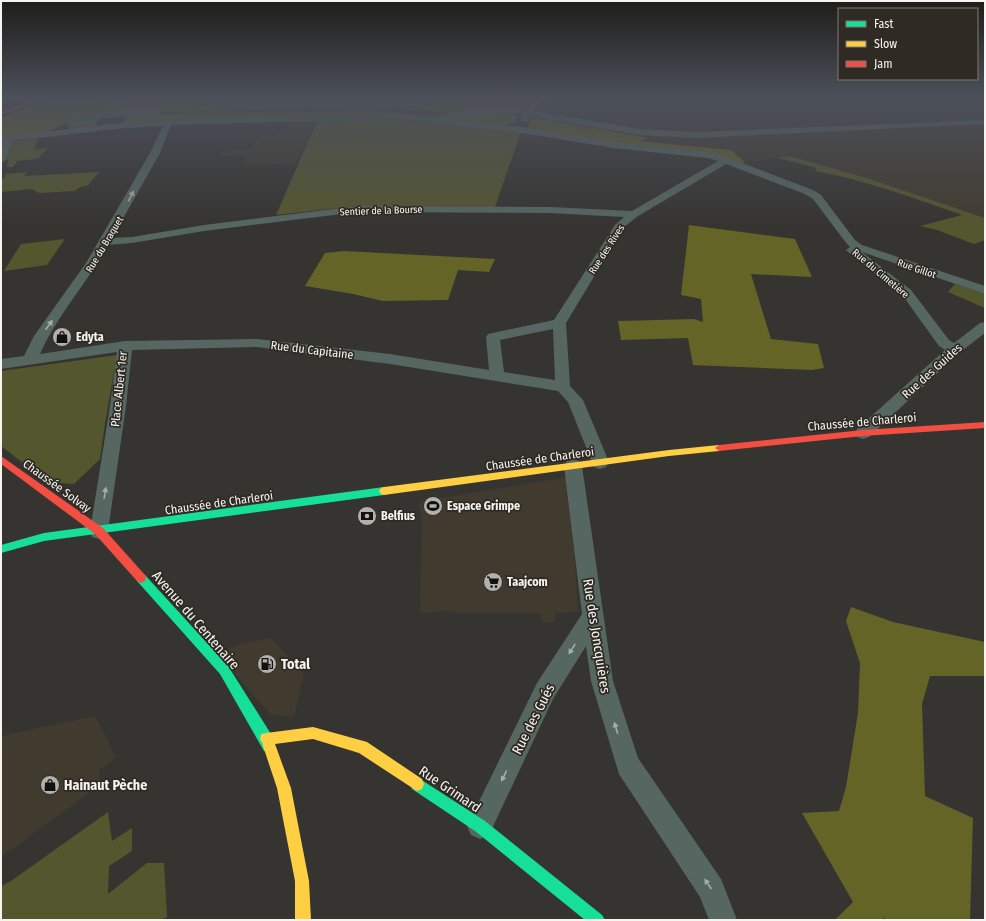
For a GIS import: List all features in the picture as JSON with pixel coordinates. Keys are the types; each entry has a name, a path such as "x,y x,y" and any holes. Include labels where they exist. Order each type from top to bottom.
{"main road":[{"name":"Chaussée de Charleroi","path":"1,549 44,537 99,531 669,453 863,433 985,425"},
{"name":"Chaussée Solvay","path":"1,460 99,531"},
{"name":"Avenue du Centenaire","path":"99,531 224,670 266,739 284,788 302,881 303,920"},
{"name":"Rue Grimard","path":"266,739 313,733 362,746 480,826 597,920"}],"street":[{"path":"1,165 4,141"},
{"name":"Rue du Braquet","path":"30,359 39,339 92,264 155,153 160,141"},
{"name":"Rue du Cimetière","path":"589,141 710,155 810,192 819,200 851,242 851,248 856,254 907,293 944,343 954,350"},
{"name":"Rue des Rives","path":"559,323 620,225 634,214 726,160"},
{"name":"Sentier de la Bourse","path":"105,242 132,240 204,228 358,209 550,210 634,214"},
{"name":"Rue Gillot","path":"851,242 870,252 985,290"},
{"path":"497,376 494,337 559,323 563,387 575,400 600,462"},
{"name":"Rue des Guides","path":"863,433 954,350 985,326"},
{"name":"Rue du Capitaine","path":"125,346 257,343 390,359 563,387"},
{"name":"Place Albert 1er","path":"1,364 125,346 118,406 99,531"},
{"name":"Rue des Joncquières","path":"573,466 602,681 628,765 712,890 723,920"},
{"name":"Rue des Gués","path":"480,826 545,691 593,616"}],"shaded area":[{"path":"256,141 306,141 295,164 243,166 246,155 219,157 221,151 252,149"},
{"path":"598,141 639,141 731,150 745,162 740,165 719,156"},
{"path":"637,141 985,141 985,218 867,178 789,156 745,162 731,150"},
{"path":"689,225 795,239 812,277 751,274 771,339 818,344 824,368 812,370 693,365 688,338 621,340 618,321 694,319 703,322 701,299 681,295"},
{"path":"344,251 495,259 489,272 458,270 448,300 383,301 353,294 305,286 325,253"},
{"path":"569,477 578,612 555,613 555,622 542,623 541,613 460,613 449,611 420,613 422,522 419,502"},
{"path":"851,607 893,622 985,642 985,676 930,676 922,704 925,796 973,818 970,920 886,920 884,917 883,920 835,920 853,902 802,813 839,811 846,787 858,713 860,663 846,621"},
{"path":"271,638 304,674 294,716 271,715 216,653 241,644"},
{"name":"Hainaut Pèche","path":"95,716 116,757 99,770 100,785 1,857 1,736"}],"green space":[{"path":"9,141 38,141 34,149 48,148 38,159 17,161 13,167 7,167 8,159 1,160"},
{"path":"308,141 518,141 495,207 356,206 276,215"},
{"path":"789,156 867,178 985,218 985,240 974,244 937,230 920,226 962,215 889,190 852,179 815,171 817,168 778,158"},
{"path":"27,172 24,176 99,172 89,185 78,188 75,191 39,193 32,189 1,192 1,179 5,178 5,174"},
{"path":"65,239 47,265 4,271 21,244"},
{"path":"955,284 985,294 985,308 948,292"},
{"path":"117,355 100,459 74,484 48,482 1,446 1,371"},
{"path":"108,812 112,841 132,828 132,851 109,866 108,894 147,863 164,863 167,917 161,920 1,920 1,886 11,881"}],"traffic: fast":[{"path":"1,549 44,537 384,491"},
{"path":"141,578 224,670 269,746"},
{"path":"417,784 480,826 597,920"}],"traffic: slow":[{"path":"384,491 669,453 719,448"},
{"path":"266,739 313,733 362,747 417,784"},
{"path":"269,746 284,788 302,881 303,920"}],"traffic: jam":[{"path":"719,448 863,433 985,425"},
{"path":"1,459 99,531 141,578"}],"place":[{"name":"Edyta","path":"62,337"},
{"name":"Espace Grimpe","path":"433,506"},
{"name":"Belfius","path":"367,516"},
{"name":"Taajcom","path":"493,582"},
{"name":"Total","path":"267,664"},
{"name":"Hainaut Pèche","path":"50,785"}]}
